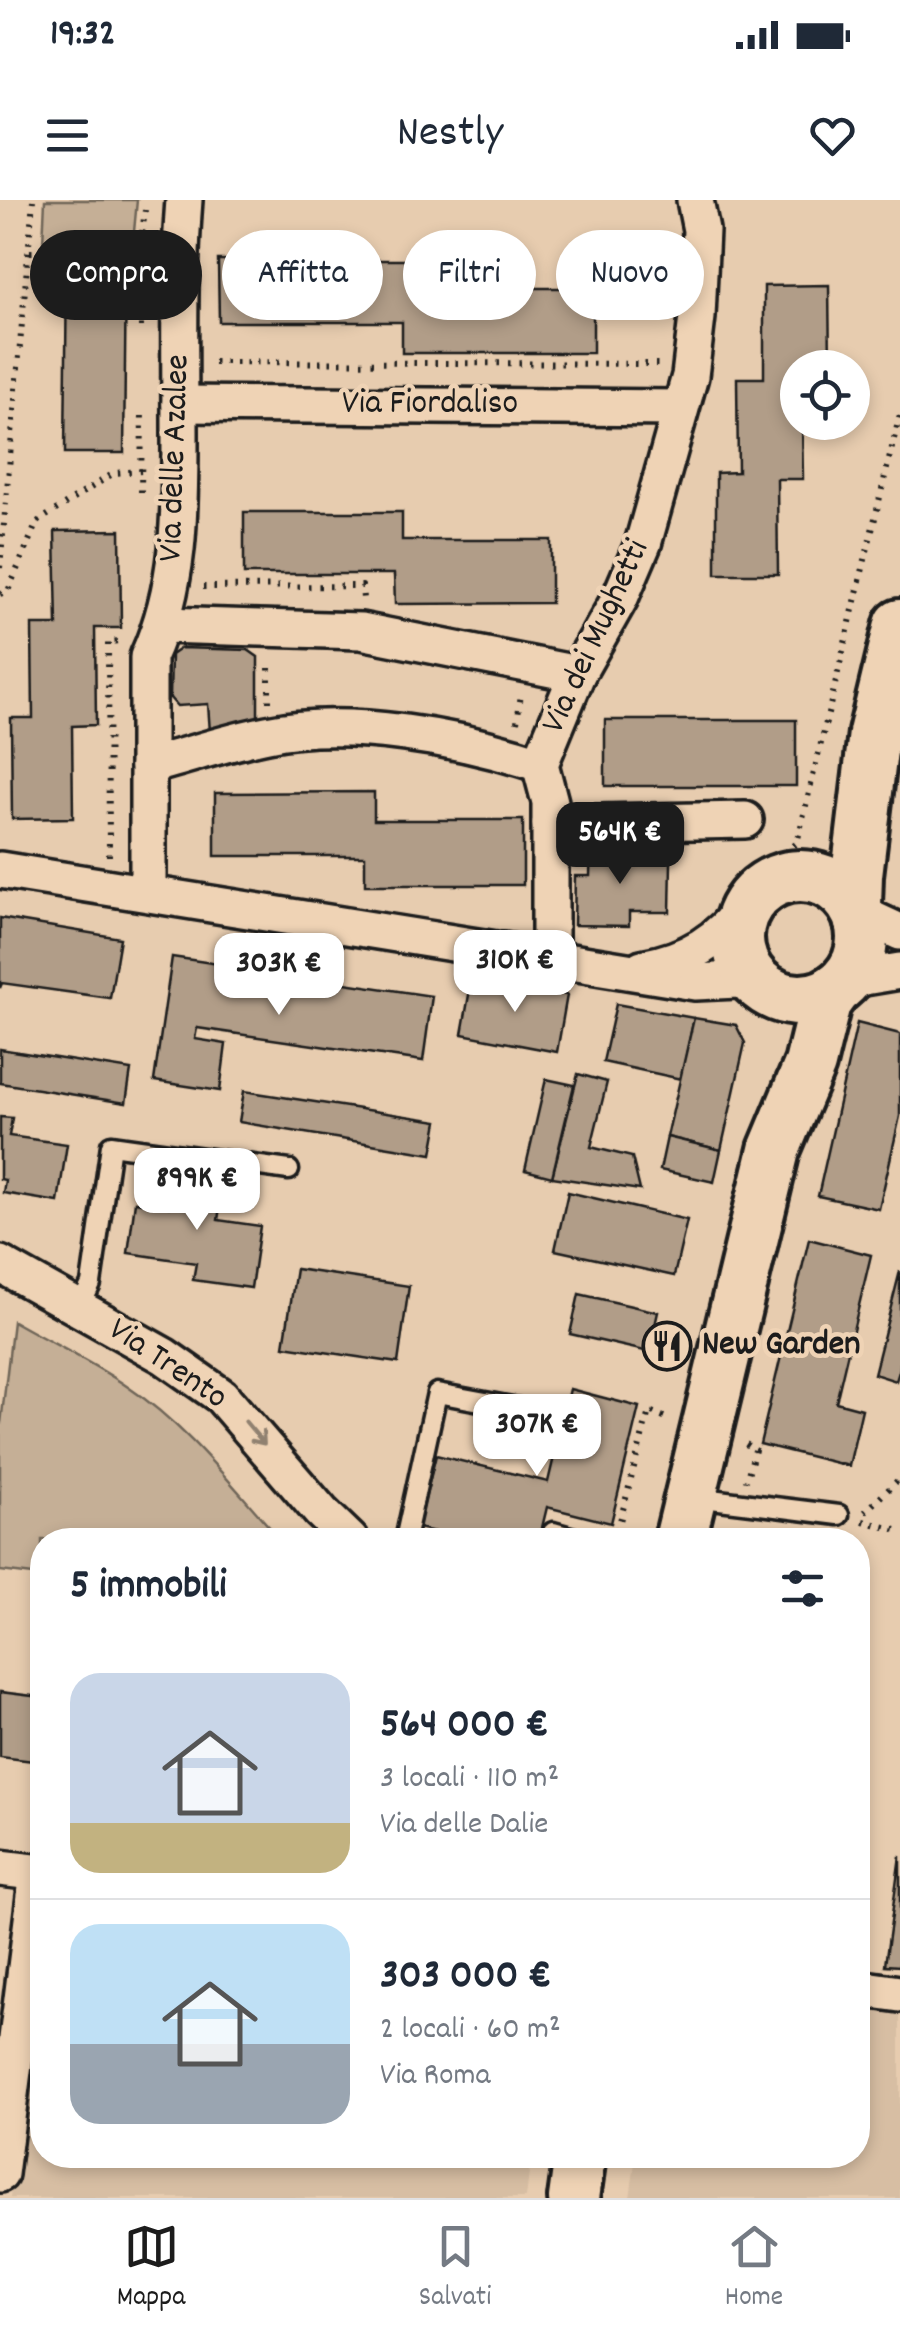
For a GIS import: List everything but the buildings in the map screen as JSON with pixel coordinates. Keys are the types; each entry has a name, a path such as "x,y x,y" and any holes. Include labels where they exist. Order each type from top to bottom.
{"street":[{"name":"Via delle Azalee","path":"182,230 184,200"},
{"name":"Via dei Mughetti","path":"550,959 550,802 540,764 577,674 620,598 642,544 685,392 698,317 701,230 695,200"},
{"name":"Via delle Azalee","path":"148,893 148,656 162,625 180,522 180,320"},
{"name":"Via Fiordaliso","path":"180,404 685,392"},
{"path":"162,625 362,631 577,674"},
{"path":"774,1150 810,1064 825,1003 850,974 858,958 865,913 856,875 874,734 900,625"},
{"path":"148,766 268,733 327,728 380,729 511,754 540,764"},
{"path":"626,971 693,954 730,926 763,891 804,866 824,844 874,734"},
{"path":"550,824 745,820"},
{"path":"0,870 695,982 738,980 786,999 820,997 864,978 900,971"},
{"path":"685,1518 774,1150 784,1036 779,1010 747,972 738,950 739,923 763,891 793,875 814,877 865,913"},
{"name":"Via Trento","path":"0,1264 164,1356 221,1396 338,1528"},
{"path":"0,1868 30,1872"},
{"path":"0,2174 30,1948"},
{"path":"870,1990 900,1994"},
{"path":"574,2198 578,2168"}],"lane":[{"path":"80,1308 91,1284 111,1145 289,1170"},
{"path":"408,1528 437,1393 540,1412"},
{"path":"685,1518 848,1517"}],"path":[{"path":"31,230 33,200"},
{"path":"0,568 30,252"},
{"path":"180,361 668,364 685,392"},
{"path":"0,594 8,591 37,522 114,473 141,472"},
{"path":"619,1528 650,1412 670,1419"},
{"path":"848,1517 900,1478"}],"shaded area":[{"path":"45,200 137,200 134,230 44,230"},
{"path":"13,1321 100,1369 150,1403 209,1459 270,1528 30,1528 30,1575 0,1571 0,1432"},
{"path":"870,2003 900,2007 900,2198 630,2198 634,2168 870,2168"},
{"path":"30,2031 30,2168 529,2168 526,2198 10,2198"}],"place":[{"name":"New Garden","path":"667,1346"}]}
